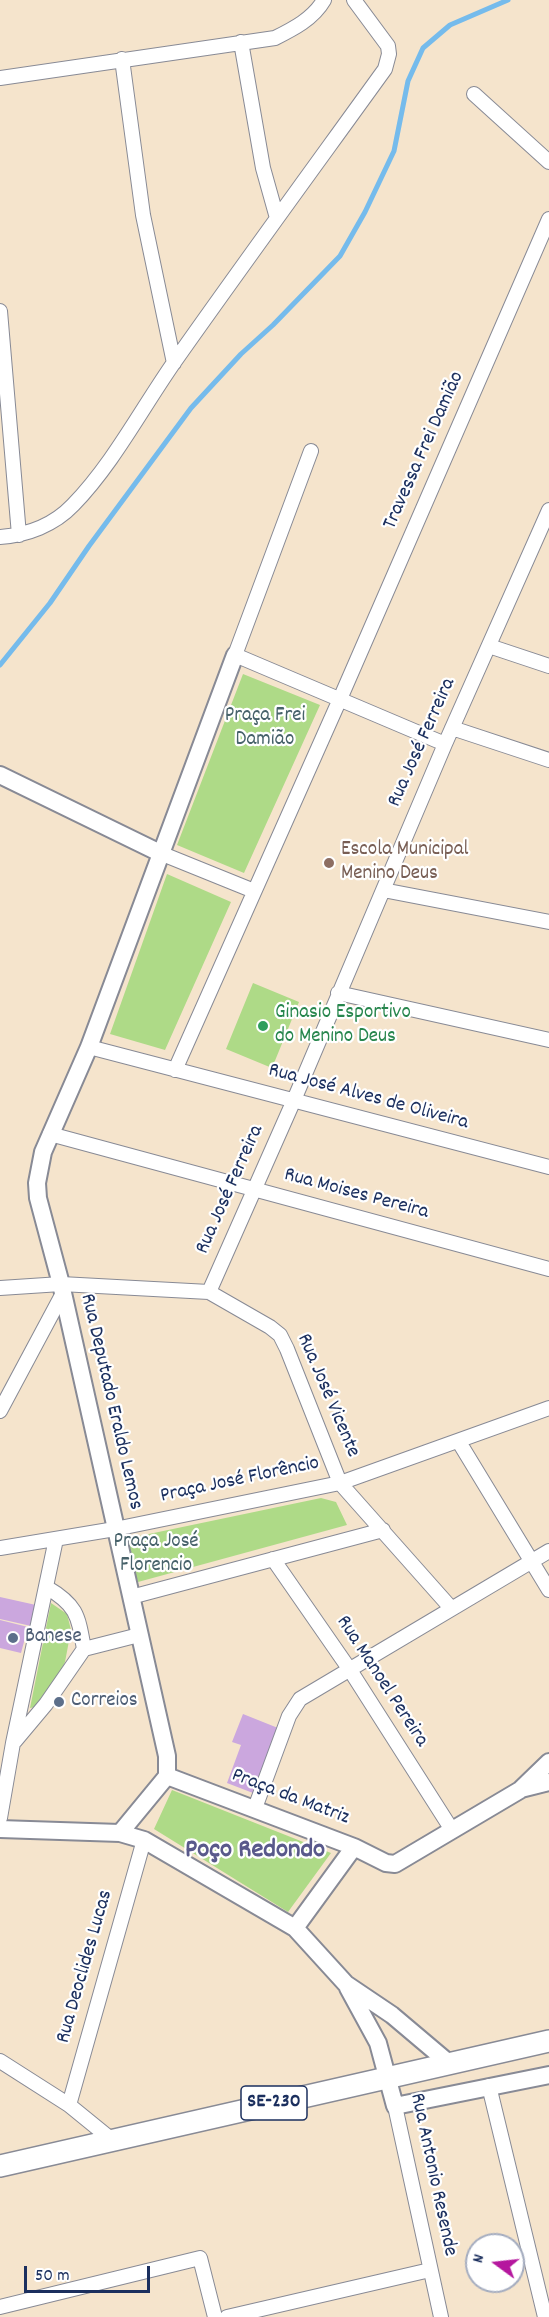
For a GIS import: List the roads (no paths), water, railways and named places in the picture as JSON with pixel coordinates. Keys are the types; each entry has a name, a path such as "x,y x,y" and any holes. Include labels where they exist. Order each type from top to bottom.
{"main road":[{"name":"SE-230","path":"0,2166 549,2041"}],"street":[{"path":"0,78 275,38 300,25 324,0"},
{"path":"0,537 19,535 38,529 72,507 95,480 174,363 385,69 388,61 388,46 354,0"},
{"path":"241,42 263,168 277,218"},
{"path":"122,59 142,215 174,363"},
{"path":"474,94 549,162"},
{"name":"Travessa Frei Damião","path":"340,699 549,219"},
{"path":"0,311 19,535"},
{"path":"50,1134 89,1047 312,451"},
{"name":"Rua José Ferreira","path":"209,1292 294,1100 445,744 549,510"},
{"path":"489,646 549,666"},
{"path":"235,655 445,744"},
{"path":"89,1047 175,1070 340,699"},
{"path":"452,728 549,760"},
{"path":"0,776 160,853 254,891"},
{"path":"383,890 549,922"},
{"path":"338,993 549,1040"},
{"name":"Rua José Alves de Oliveira","path":"175,1070 549,1167"},
{"name":"Rua Moises Pereira","path":"50,1134 548,1269"},
{"name":"Rua Deputado Eraldo Lemos","path":"50,1134 39,1167 38,1198 62,1290 116,1529"},
{"path":"0,1288 209,1292"},
{"path":"0,1411 62,1290"},
{"name":"Rua José Vicente","path":"209,1292 270,1326 280,1335 340,1483"},
{"path":"340,1483 549,1408"},
{"path":"459,1442 549,1590"},
{"name":"Praça José Florêncio","path":"0,1548 116,1529 340,1483 451,1608"},
{"path":"116,1529 167,1756 167,1776 120,1833"},
{"path":"131,1597 383,1530"},
{"path":"0,1818 13,1743 56,1539"},
{"path":"255,1808 293,1707 306,1694 549,1551"},
{"name":"Rua Manoel Pereira","path":"273,1559 350,1670 452,1830"},
{"path":"46,1587 70,1604 79,1625 84,1649"},
{"path":"13,1743 46,1704 84,1649 139,1635"},
{"path":"354,1847 386,1863 395,1864 520,1790 549,1761"},
{"name":"Praça da Matriz","path":"167,1776 354,1847 295,1928"},
{"path":"520,1790 549,1782"},
{"path":"0,1829 120,1833 144,1840 295,1928 346,1984 392,2015 450,2064"},
{"name":"Rua Deoclides Lucas","path":"69,2105 144,1840"},
{"name":"Rua Antonio Resende","path":"346,1984 375,2036 388,2077 441,2317"},
{"path":"0,2061 69,2105 112,2140"},
{"path":"395,2106 549,2075"},
{"path":"489,2086 545,2317"},
{"path":"0,2307 200,2258 215,2317"},
{"path":"227,2317 429,2270"}],"waterway":[{"path":"0,665 50,603 191,408 241,354 273,325 340,256 365,212 394,151 408,81 423,48 450,25 508,0"}],"place":[{"name":"Escola Municipal Menino Deus","path":"329,863"},
{"name":"Ginasio Esportivo do Menino Deus","path":"263,1026"},
{"name":"Banese","path":"13,1638"},
{"name":"Correios","path":"59,1702"}],"district":[{"name":"Poço Redondo","path":"255,1852"}],"park label":[{"name":"Praça Frei Damião","path":"265,729"},
{"name":"Praça José Florencio","path":"156,1555"}]}
